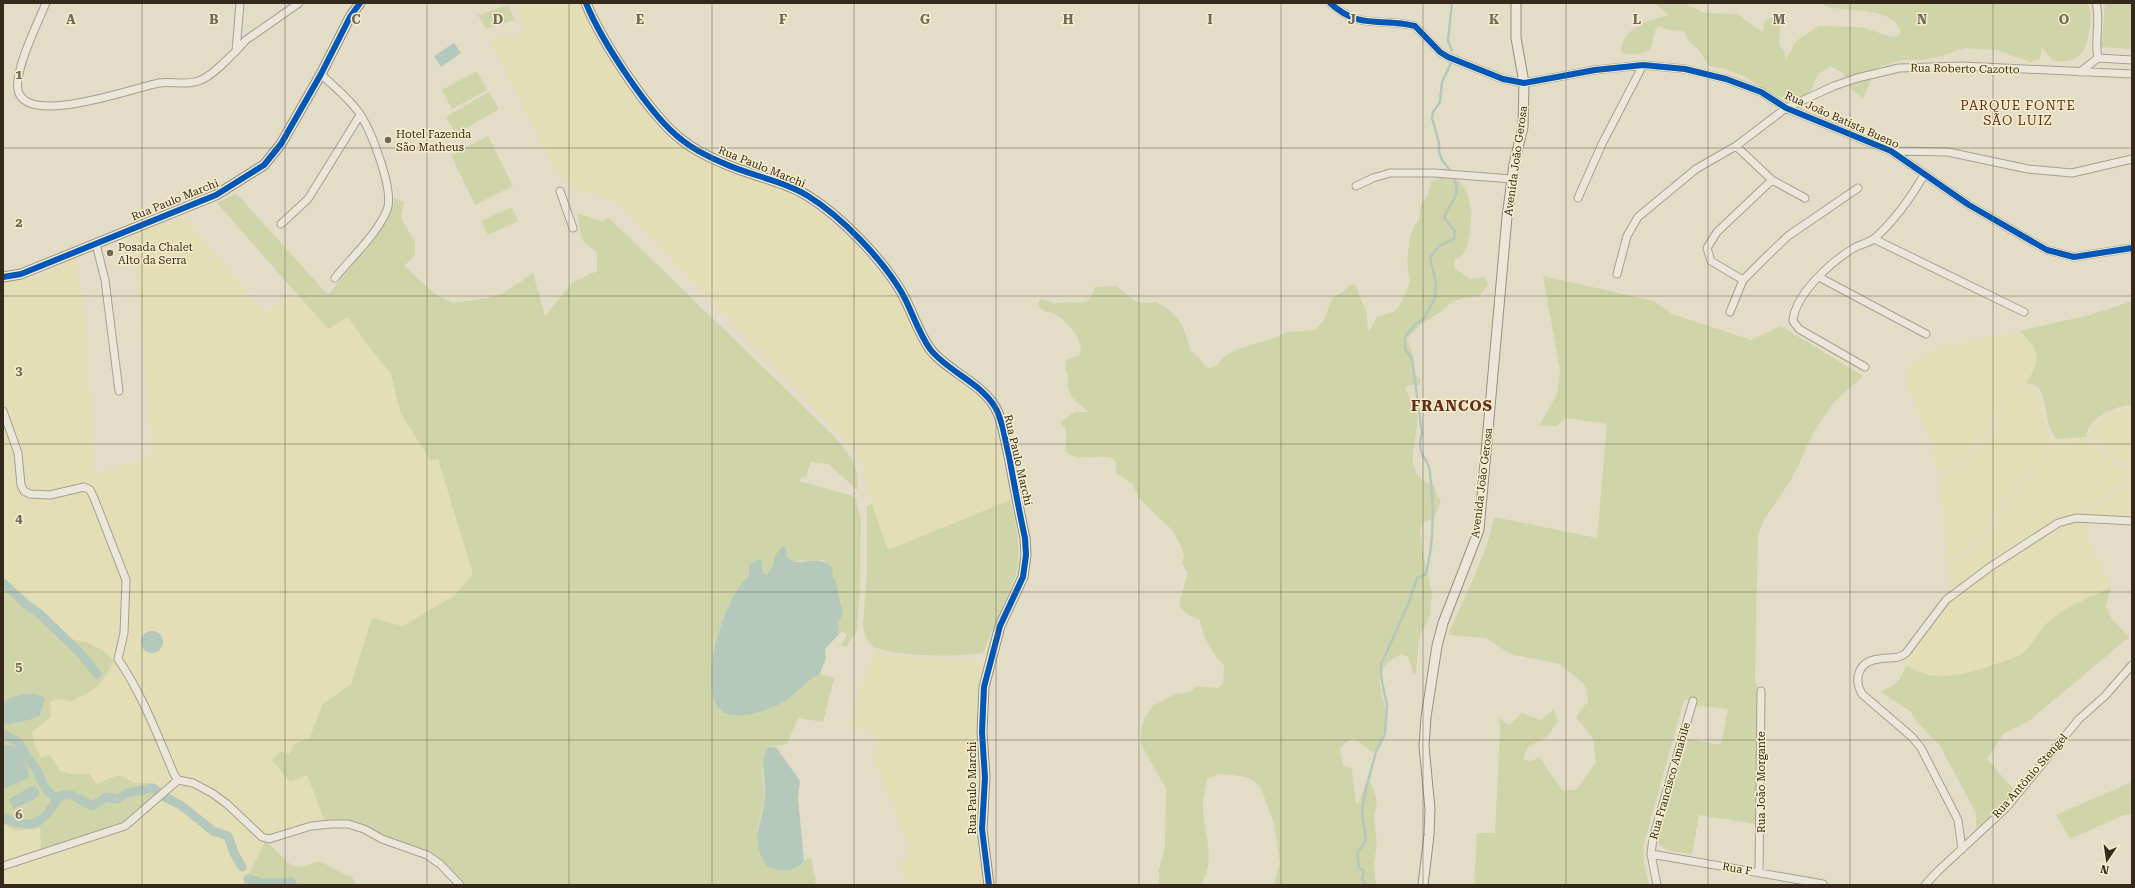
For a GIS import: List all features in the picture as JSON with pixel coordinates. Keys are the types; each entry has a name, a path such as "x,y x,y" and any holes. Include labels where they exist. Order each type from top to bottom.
{"street":[{"path":"46,3 21,66 18,90 23,98 33,103 54,106 91,102 159,83 201,80 214,72 246,40 299,3"},
{"path":"236,51 240,3"},
{"name":"Rua Paulo Marchi","path":"3,277 21,274 216,195 264,165 281,144 322,74 350,17 360,3"},
{"name":"Rua Paulo Marchi","path":"586,3 602,35 640,93 670,129 695,149 721,162 741,171 784,184 809,196 839,221 867,249 901,293 930,349 947,367 986,395 996,408 1004,434 1025,538 1026,555 1023,577 1000,626 984,687 982,732 984,778 982,829 989,885"},
{"path":"1330,3 1340,12 1359,21 1415,26 1440,52 1448,57 1496,76 1524,83"},
{"name":"Avenida João Gerosa","path":"1423,885 1430,835 1430,809 1424,746 1426,717 1437,646 1443,623 1479,530 1507,217 1512,179 1523,127 1524,83 1516,38 1516,3"},
{"path":"2096,3 2098,17 2096,39 2098,58"},
{"path":"2080,72 2098,58 2132,60"},
{"path":"1578,198 1602,144 1643,65"},
{"name":"Rua João Batista Bueno","path":"1524,83 1595,70 1643,65 1685,69 1726,79 1761,92 1786,108 1891,151 1969,205 2047,250 2074,258 2132,248"},
{"name":"Rua Roberto Cazotto","path":"1617,274 1627,236 1638,217 1696,169 1736,146 1786,108 1842,83 1899,68 1962,66 2132,74"},
{"path":"322,74 360,115 377,155 389,199 388,209 381,222 335,278"},
{"path":"280,224 308,199 360,115"},
{"path":"1736,146 1772,180 1805,198"},
{"path":"1891,151 1948,152 2028,169 2072,172 2132,159"},
{"path":"1356,186 1373,178 1390,173 1434,173 1512,179"},
{"path":"1865,367 1799,329 1793,321 1795,308 1798,302 1819,277 1853,249 1874,239 1902,211 1924,175"},
{"path":"1743,280 1711,261 1707,248 1717,232 1772,180"},
{"path":"1730,312 1743,280 1788,236 1858,188"},
{"path":"560,191 573,228"},
{"path":"1874,239 2024,312"},
{"path":"96,244 105,280 118,391"},
{"path":"1819,277 1926,334"},
{"path":"3,411 18,453 21,485 24,491 30,494 50,495 84,487 90,490 94,498 126,580 124,633 118,659 128,674 146,709 178,780 193,783 212,793 227,804 262,837 269,839 311,826 348,824 364,829 382,839 427,855 440,864 460,885"},
{"path":"1962,849 1958,820 1928,759 1912,737 1862,694 1857,685 1857,678 1860,672 1870,662 1878,659 1900,658 1906,653 1946,600 1990,567 2058,523 2076,518 2132,521"},
{"name":"Rua Antônio Stengel","path":"1926,885 2006,808 2080,719 2105,696 2132,666"},
{"name":"Rua João Morgante","path":"1759,873 1761,691"},
{"name":"Rua Francisco Amabile","path":"1657,885 1651,854 1653,838 1693,701"},
{"path":"3,866 125,826 178,780"},
{"name":"Rua F","path":"1651,854 1823,884"}],"shaded area":[{"path":"516,3 580,3 598,40 630,90 656,126 674,142 742,177 776,187 799,198 828,220 857,247 894,292 912,324 922,347 933,363 978,399 988,413 995,429 1010,500 888,550 867,488 862,463 855,451 614,199 585,192 570,185 553,167 489,40 502,35 521,34 523,27"},
{"path":"454,43 461,53 441,67 434,56"},
{"path":"184,217 263,312 298,295 328,329 348,316 366,343 391,374 400,412 430,460 438,459 473,574 456,595 403,626 372,618 351,684 323,704 309,739 295,743 326,824 269,839 265,842 243,885 3,885 3,282 31,279 76,257 87,333 95,473 152,456 142,326 131,234"},
{"path":"2019,331 2034,348 2036,369 1963,459 1954,468 1938,476 1931,442 1906,383 1907,370 1917,358 1943,346"},
{"path":"2030,386 2036,388 2040,397 2047,430 2053,440 1991,524 1967,551 1962,555 1947,559 1939,478 1955,471 1966,462 2022,388"},
{"path":"2132,407 2132,468 2115,460 2091,438 2089,433 2091,428 2109,413"},
{"path":"2080,439 2089,440 2114,462 2132,471 2132,479 2118,487 2088,509 2086,516 2074,516 1949,593 1948,562 1967,555 1994,525 2049,448 2056,443"},
{"path":"2132,483 2132,519 2098,519 2090,514 2092,509"},
{"path":"2074,521 2086,522 2087,536 2111,587 2057,614 2027,650 2019,656 1954,676 1922,673 1901,660 1950,600 1967,586 2060,525"},
{"path":"782,547 786,547 787,557 792,561 820,561 833,568 832,576 835,580 843,613 839,622 838,635 825,649 826,658 820,674 808,682 790,698 778,705 762,711 738,716 732,715 719,708 712,693 711,672 721,625 730,603 740,586 749,576 749,567 753,561 761,559 763,574 767,574 774,564 774,557"},
{"path":"152,631 160,634 163,642 160,650 152,653 144,650 141,642 144,634"},
{"path":"875,651 895,656 970,660 982,663 978,683 976,726 978,854 985,885 907,885 899,862 911,852 872,755 878,747 876,733 846,727"},
{"path":"24,694 36,694 45,698 40,715 29,720 3,725 4,703 11,698"},
{"path":"12,745 18,750 24,759 28,769 29,778 3,789 3,746"},
{"path":"768,747 776,747 800,781 798,798 804,861 796,868 788,870 778,870 768,867 759,850 758,834 765,799 763,767 765,754"},
{"path":"32,786 35,786 39,792 37,798 13,809 9,799"}],"green space":[{"path":"1654,3 1684,3 1704,13 1737,14 1761,31 1763,30 1765,21 1771,18 1776,19 1780,25 1779,45 1785,53 1785,61 1796,41 1819,26 1861,27 1892,37 1898,36 1901,32 1897,24 1891,19 1882,15 1872,12 1832,8 1820,3 2086,3 2090,8 2091,17 2084,50 2076,58 2070,60 2053,61 2042,47 2040,58 2031,62 1997,50 1964,48 1942,56 1922,60 1902,60 1879,67 1873,71 1872,78 1863,98 1850,88 1843,73 1831,66 1818,74 1802,111 1794,102 1769,92 1744,76 1725,69 1709,66 1699,50 1688,40 1684,31 1681,30 1672,31 1658,26 1649,51 1637,54 1624,54 1621,51 1623,43 1631,31 1652,20 1667,16 1668,14"},
{"path":"2105,3 2132,3 2132,49 2101,47"},
{"path":"508,5 515,20 486,29 478,15"},
{"path":"477,71 487,90 452,109 442,90"},
{"path":"489,92 499,109 456,134 446,117"},
{"path":"488,136 513,186 475,205 451,155"},
{"path":"1439,178 1454,179 1460,182 1466,190 1469,199 1471,220 1469,240 1462,255 1454,260 1454,268 1471,279 1485,277 1488,284 1479,297 1463,298 1450,303 1438,314 1421,324 1407,339 1413,356 1414,372 1421,380 1420,385 1409,385 1405,388 1417,414 1413,464 1415,471 1420,478 1434,486 1437,496 1441,500 1435,517 1422,523 1420,528 1424,559 1432,592 1430,616 1419,638 1416,673 1415,674 1413,672 1408,657 1402,654 1391,660 1380,674 1380,689 1386,716 1384,733 1378,749 1372,752 1354,738 1346,742 1340,749 1343,766 1350,767 1352,770 1356,803 1358,804 1367,781 1371,783 1374,791 1377,803 1374,817 1377,844 1374,863 1376,885 1274,885 1280,863 1274,823 1260,786 1249,778 1219,774 1207,779 1203,805 1209,857 1205,876 1200,885 1161,885 1159,883 1159,870 1165,846 1166,789 1141,744 1141,732 1144,719 1153,706 1176,694 1190,692 1197,686 1217,688 1223,683 1224,665 1209,645 1203,632 1200,620 1187,614 1180,607 1180,600 1188,573 1182,564 1184,556 1179,542 1172,530 1138,497 1133,484 1116,473 1116,463 1113,458 1077,457 1066,452 1066,429 1060,422 1075,412 1089,412 1072,398 1068,387 1068,375 1065,366 1066,360 1080,355 1080,344 1074,332 1065,321 1055,314 1042,310 1038,305 1038,302 1041,298 1052,303 1086,302 1092,296 1095,287 1116,286 1137,302 1156,302 1170,310 1182,325 1191,351 1205,366 1210,368 1216,366 1225,356 1238,349 1278,337 1286,332 1315,330 1324,320 1332,299 1352,284 1356,286 1366,311 1369,331 1377,317 1396,311 1407,291 1410,281 1407,262 1410,237 1414,225 1419,220 1421,205 1428,194 1431,182"},
{"path":"236,193 328,295 387,222 395,198 404,202 401,218 415,242 415,255 404,266 435,294 452,303 487,298 502,294 533,273 545,316 572,283 597,271 597,253 582,240 577,213 603,222 608,217 839,442 852,460 855,467 858,481 857,490 829,464 810,462 806,477 800,478 799,481 850,495 856,500 861,519 860,586 857,631 846,647 841,645 847,634 842,632 838,635 839,622 843,613 832,576 825,560 791,561 787,557 788,553 774,564 767,574 749,576 732,716 754,713 783,703 811,679 820,674 834,678 823,722 798,718 787,744 768,747 762,769 765,798 757,831 797,868 811,857 816,885 460,885 440,864 363,829 326,824 307,775 290,782 272,760 281,751 289,754 295,743 309,739 323,704 351,684 372,618 403,626 455,595 473,574 438,459 430,460 400,412 391,374 366,343 348,317 328,329 217,203"},
{"path":"512,207 518,221 488,235 481,221"},
{"path":"1543,276 1654,301 1672,314 1751,340 1781,326 1863,376 1834,402 1815,430 1791,480 1765,518 1758,535 1755,680 1759,693 1757,814 1755,824 1699,815 1692,854 1667,850 1659,844 1657,840 1688,739 1721,745 1728,709 1695,705 1697,700 1684,700 1643,847 1644,863 1649,885 1474,885 1477,833 1495,833 1500,730 1499,718 1509,725 1522,713 1541,720 1553,710 1558,720 1548,736 1528,747 1523,759 1530,762 1539,757 1563,791 1577,789 1596,762 1593,739 1576,717 1588,701 1586,686 1560,664 1510,654 1486,638 1448,635 1486,547 1494,517 1597,538 1607,424 1565,418 1557,426 1539,426 1557,394 1560,370"},
{"path":"2132,301 2132,405 2119,407 2103,414 2091,425 2087,431 2087,437 2056,439 2051,431 2047,419 2044,398 2038,388 2033,384 2026,383 2035,368 2036,356 2035,350 2031,344 2019,331 2090,315"},
{"path":"1010,500 1018,537 1018,564 1016,574 983,653 960,655 910,654 882,650 873,646 866,637 863,627 867,572 867,506 872,504 888,550"},
{"path":"3,583 27,605 40,614 64,638 87,642 105,652 114,661 101,682 86,694 70,702 61,699 50,702 51,717 32,732 34,744 41,758 50,755 60,771 72,774 90,774 96,784 119,775 135,783 151,783 160,790 128,820 41,850 40,828 17,831 3,824"},
{"path":"2111,587 2106,607 2112,619 2129,637 2029,721 2003,734 1987,759 2015,791 1994,815 1976,829 1976,813 1940,746 1917,722 1911,712 1881,692 1897,683 1907,665 1920,672 1948,676 1963,674 2019,656 2028,648 2045,625 2055,616 2070,606"},
{"path":"2132,782 2132,815 2124,815 2070,839 2056,815"},
{"path":"265,842 273,847 293,865 299,867 318,861 352,877 356,885 243,885"}],"waterway":[{"path":"1452,3 1448,41 1452,51"},
{"path":"1450,170 1442,160 1439,152 1439,143 1432,118 1433,112 1440,102 1442,82 1451,63"},
{"path":"1366,885 1362,878 1364,871 1359,867 1357,853 1366,840 1362,812 1365,792 1376,752 1385,734 1387,705 1381,677 1381,665 1409,602 1417,578 1426,574 1432,536 1433,511 1430,473 1429,467 1420,447 1422,433 1412,359 1405,349 1405,337 1415,324 1424,319 1435,298 1436,283 1430,257 1439,246 1454,239 1455,231 1444,218 1457,192 1455,180"},
{"path":"3,583 27,605 40,614 81,654 97,674"},
{"path":"3,734 18,742 37,771 46,790 56,798"},
{"path":"3,818 26,824 38,822 43,818 58,798 65,795 76,797 93,806 106,797 118,799 127,793 153,788 160,793"},
{"path":"163,796 182,806 213,831 228,836 234,853 242,867"},
{"path":"248,879 263,883 291,882 293,885"}],"cycle path":[{"path":"3,277 21,274 216,195 264,165 281,144 321,74 350,17 360,3"},
{"path":"586,3 603,37 628,76 669,129 687,144 702,153 734,167 788,186 808,196 834,215 884,266 902,293 922,336 930,349 937,357 981,390 998,412 1002,424 1019,507 1025,538 1026,555 1023,577 1000,626 984,687 982,732 985,778 982,829 989,885"},
{"path":"1330,3 1341,12 1361,20 1415,26 1440,52 1448,57 1503,79 1524,83 1595,70 1643,65 1685,69 1726,79 1761,92 1786,108 1891,151 1969,205 2047,250 2074,257 2132,248"}],"place":[{"name":"Hotel Fazenda São Matheus","path":"388,140"},
{"name":"Posada Chalet Alto da Serra","path":"110,253"}],"district":[{"name":"PARQUE FONTE SÃO LUIZ","path":"2018,112"},
{"name":"FRANCOS","path":"1452,406"}]}
